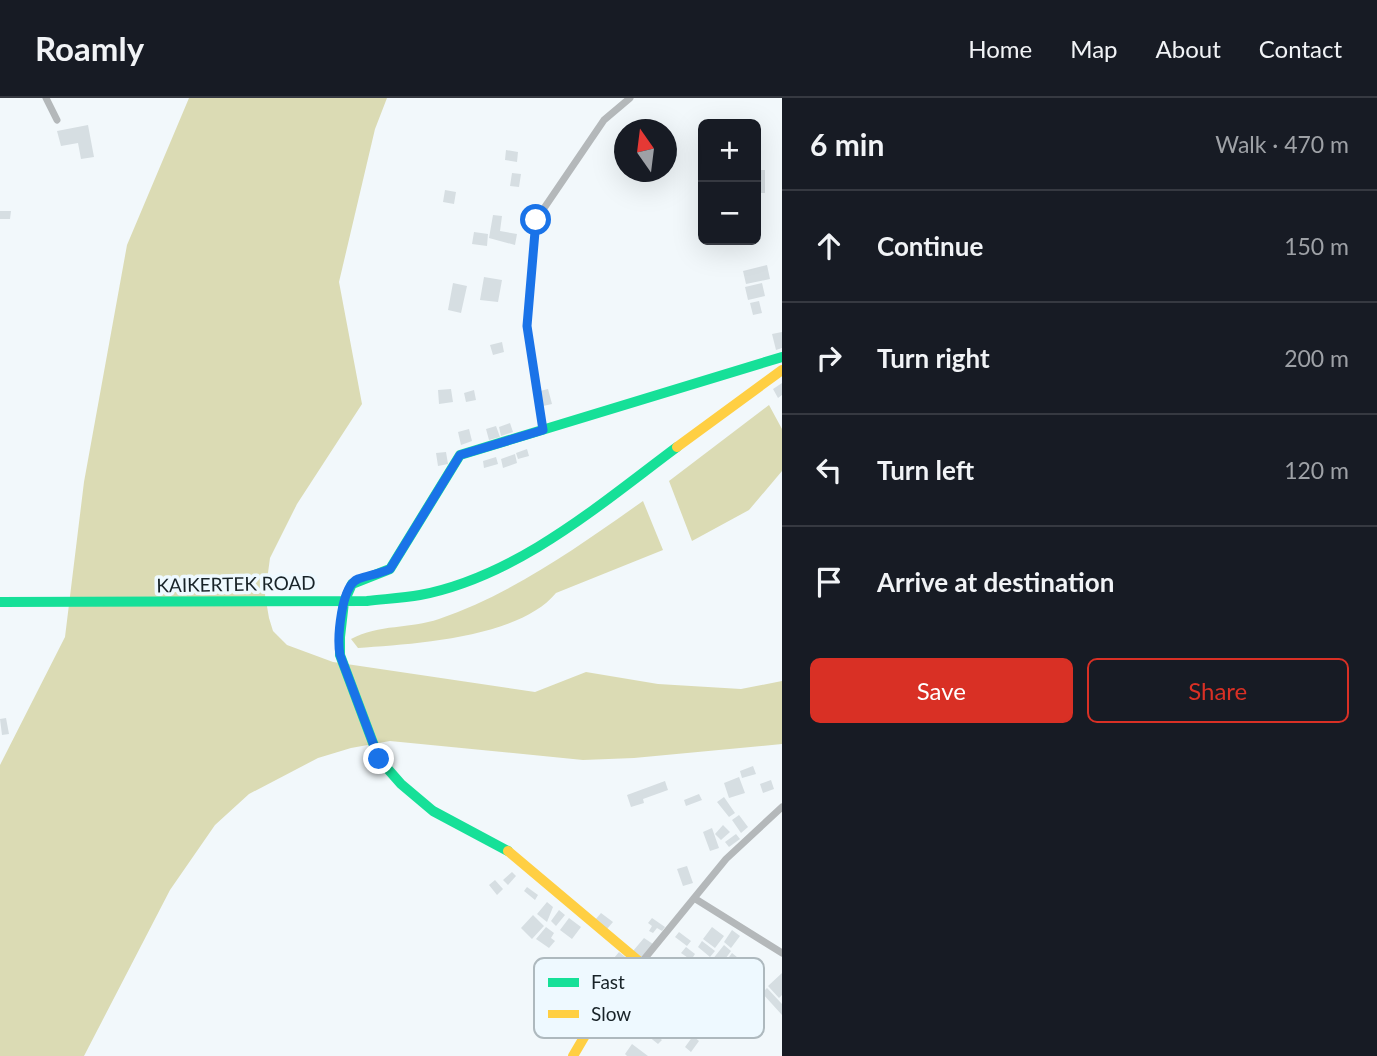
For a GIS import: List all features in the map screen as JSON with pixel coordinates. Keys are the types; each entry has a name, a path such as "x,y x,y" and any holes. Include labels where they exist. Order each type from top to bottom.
{"street":[{"path":"46,98 57,120"},
{"path":"543,430 527,326 536,220 604,120 630,98"},
{"path":"634,958 499,844 433,810 401,784 379,759 340,655 337,637 349,586 357,579 390,569 433,504 455,460 467,452 782,357"},
{"name":"KAIKERTEK ROAD","path":"0,602 55,604 367,600 420,595 452,586 489,572 571,526 782,370"},
{"path":"644,958 726,859 782,807"},
{"path":"694,898 782,953"},
{"path":"573,1056 584,1038"}],"shaded area":[{"path":"189,98 387,98 375,129 339,282 362,404 297,504 270,558 265,595 273,631 287,645 333,662 535,692 586,672 658,684 741,689 782,681 782,744 583,760 390,741 351,748 318,758 249,794 215,825 170,890 84,1056 0,1056 0,765 65,637 84,482 127,245"},
{"path":"769,405 782,429 782,471 749,510 692,541 669,481"},
{"path":"643,501 663,550 556,593 539,608 517,620 492,629 436,641 358,648 351,639 372,631 439,619 494,596 545,567"}],"building":[{"path":"88,125 94,157 81,159 78,143 61,146 57,131"},
{"path":"506,150 518,152 517,162 505,160"},
{"path":"761,170 765,170 765,193 761,193"},
{"path":"512,173 521,174 519,187 510,186"},
{"path":"445,190 456,192 454,204 443,202"},
{"path":"0,211 11,211 10,219 0,219"},
{"path":"493,215 502,216 500,231 517,234 515,245 489,238"},
{"path":"474,232 488,234 487,246 472,244"},
{"path":"767,265 770,279 746,284 743,271"},
{"path":"484,277 502,280 498,302 480,300"},
{"path":"453,283 467,286 461,313 448,310"},
{"path":"762,283 765,296 748,300 745,287"},
{"path":"759,301 762,313 753,315 750,303"},
{"path":"782,332 782,348 776,350 772,334"},
{"path":"502,342 504,352 493,355 490,345"},
{"path":"782,383 782,395 778,398 773,389"},
{"path":"451,389 453,402 439,404 438,390"},
{"path":"548,389 552,404 543,406 540,391"},
{"path":"474,390 476,400 466,402 464,393"},
{"path":"510,423 513,432 501,436 499,427"},
{"path":"496,426 500,437 489,440 486,429"},
{"path":"469,429 472,441 461,445 458,432"},
{"path":"527,449 529,456 518,459 516,453"},
{"path":"446,452 448,464 438,466 436,453"},
{"path":"515,454 517,463 503,468 501,459"},
{"path":"496,457 498,464 484,468 483,461"},
{"path":"6,718 9,734 2,735 0,719"},
{"path":"753,766 756,774 742,778 740,771"},
{"path":"739,777 745,793 729,798 724,783"},
{"path":"771,780 774,789 763,793 760,784"},
{"path":"665,781 668,790 643,799 644,803 631,807 627,795"},
{"path":"699,794 702,800 686,806 684,800"},
{"path":"724,797 735,813 729,817 717,802"},
{"path":"739,815 748,827 741,833 732,820"},
{"path":"723,825 730,832 721,840 715,834"},
{"path":"712,828 719,848 710,851 703,832"},
{"path":"736,834 740,839 729,847 725,842"},
{"path":"687,866 693,883 683,886 677,869"},
{"path":"512,872 516,876 508,885 503,880"},
{"path":"495,880 503,889 497,895 489,885"},
{"path":"527,887 538,895 535,900 524,891"},
{"path":"547,902 553,907 547,922 537,914"},
{"path":"559,910 565,915 556,926 551,921"},
{"path":"601,913 613,922 607,929 595,920"},
{"path":"533,915 544,926 532,939 521,928"},
{"path":"569,918 581,927 572,939 560,930"},
{"path":"652,918 665,927 662,931 657,928 653,933 649,931 652,926 648,923"},
{"path":"546,927 554,933 551,938 555,941 549,948 536,939"},
{"path":"712,927 724,936 715,948 703,939"},
{"path":"732,930 740,936 731,948 724,942"},
{"path":"679,932 691,941 687,946 675,937"},
{"path":"644,938 653,944 642,958 633,951"},
{"path":"702,941 715,951 710,957 698,947"},
{"path":"724,945 731,951 726,958 714,958"},
{"path":"686,947 695,954 692,958 688,958 681,953"},
{"path":"619,952 626,958 614,958"},
{"path":"782,973 782,995 779,998 768,986"},
{"path":"767,988 782,1004 782,1015 764,995"},
{"path":"650,1038 660,1038 662,1040 658,1044"},
{"path":"692,1038 699,1041 691,1052 685,1047"},
{"path":"632,1044 648,1056 627,1056 625,1054"}],"traffic: fast":[{"path":"508,851 433,811 401,784 379,759 340,655 344,602 352,584 390,569 460,455 782,357"},
{"path":"0,602 367,601 420,595 456,586 524,555 556,536 677,447"}],"traffic: slow":[{"path":"677,447 782,370"},
{"path":"508,851 635,958"},
{"path":"573,1056 584,1038"}],"route":[{"path":"379,759 340,655 337,637 343,618 345,595 349,586 357,579 375,576 390,569 433,504 460,455 543,430 527,326 528,284 536,220"}]}
